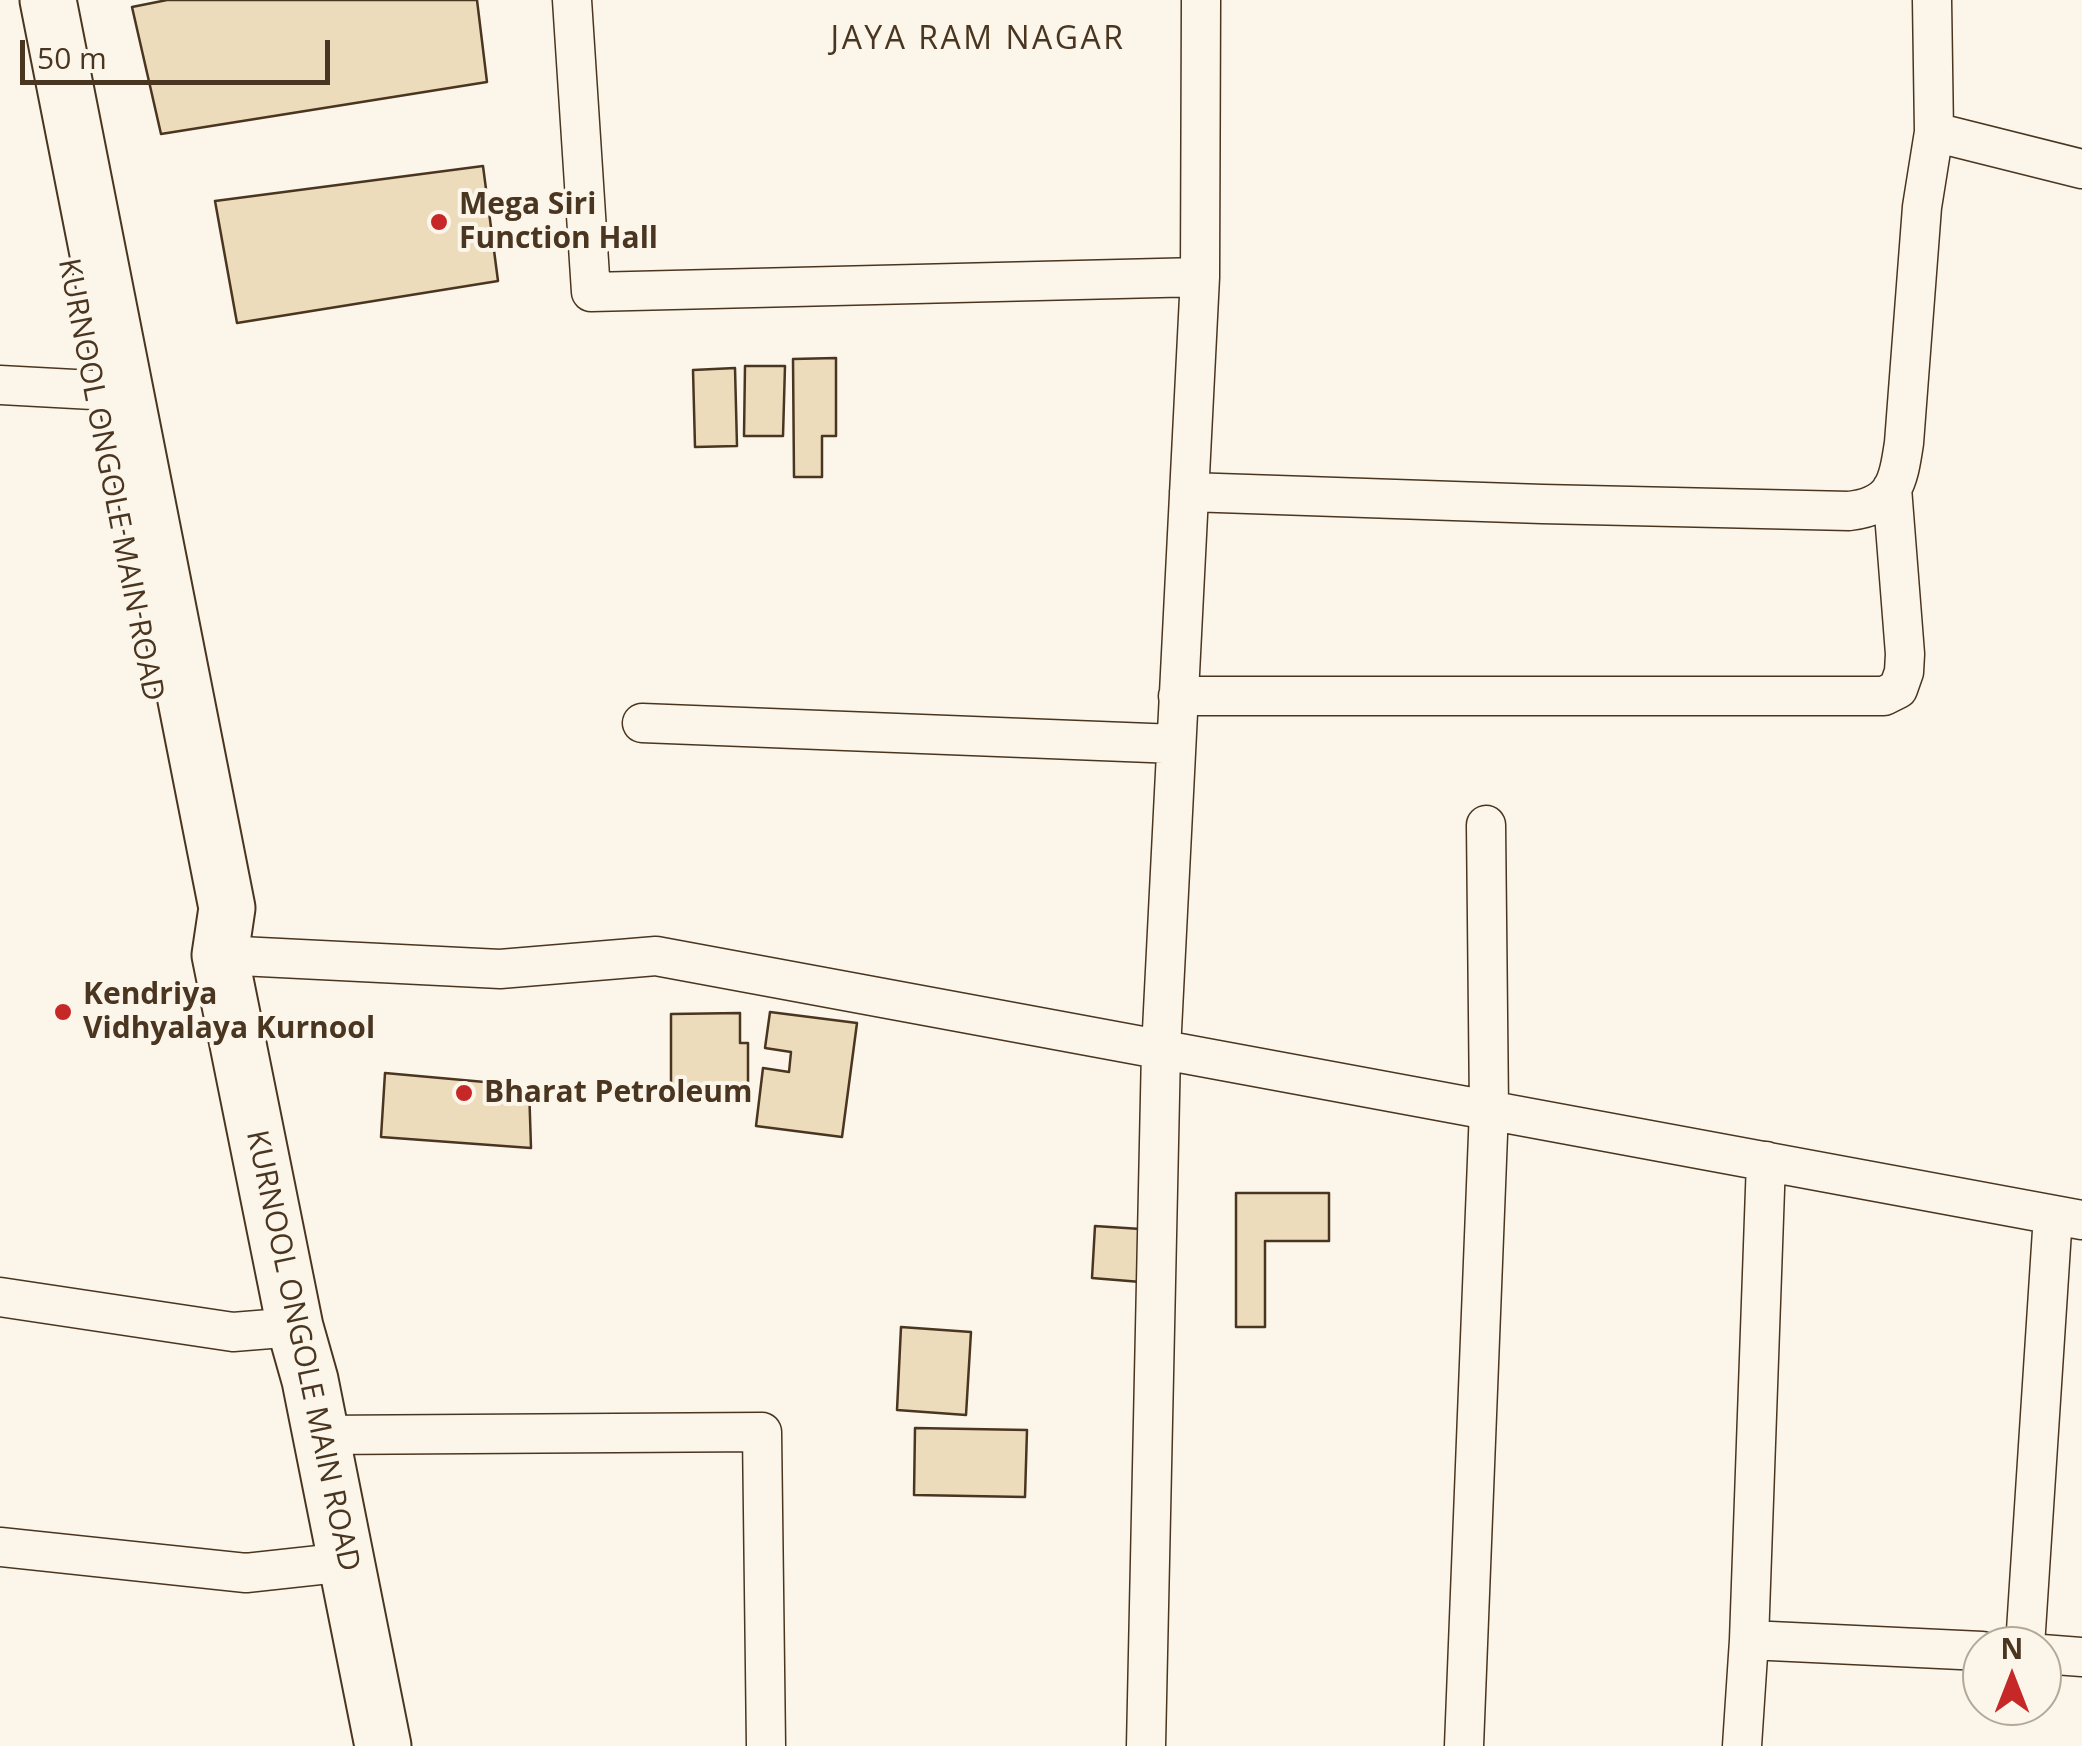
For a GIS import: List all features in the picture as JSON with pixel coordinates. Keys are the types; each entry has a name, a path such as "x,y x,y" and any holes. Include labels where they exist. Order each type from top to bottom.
{"main road":[{"name":"KURNOOL ONGOLE MAIN ROAD","path":"10,0 93,390 198,920 220,955"},
{"name":"KURNOOL ONGOLE MAIN ROAD","path":"48,0 226,908 220,955 383,1746"}],"street":[{"path":"572,0 591,292 1200,277"},
{"path":"1146,1746 1161,1050 1200,277 1201,0"},
{"path":"1189,492 1849,511 1883,501 1898,479 1904,443 1922,207 1934,132 1932,0"},
{"path":"1934,132 2082,169"},
{"path":"0,385 93,390"},
{"path":"1178,696 1884,696 1898,689 1905,654 1892,488"},
{"path":"642,723 1176,744"},
{"path":"1464,1746 1489,1109 1486,825"},
{"path":"220,955 500,969 656,956 2068,1217 2027,1626"},
{"path":"1742,1746 1766,1161"},
{"path":"0,1297 233,1332 296,1327"},
{"path":"321,1435 762,1432 766,1746"},
{"path":"0,1547 246,1573 346,1562"},
{"path":"1749,1640 1962,1650"}],"building":[{"path":"167,0 477,0 487,82 161,134 132,7"},
{"path":"483,166 498,281 237,323 215,201"},
{"path":"836,358 836,436 822,436 822,477 794,477 793,359"},
{"path":"745,366 785,366 783,436 744,436"},
{"path":"735,368 737,446 695,447 693,370"},
{"path":"770,1012 857,1023 842,1137 756,1126 763,1068 789,1072 791,1052 765,1048"},
{"path":"740,1013 740,1043 748,1043 748,1099 671,1100 671,1014"},
{"path":"385,1073 529,1086 531,1148 381,1137"},
{"path":"1236,1193 1329,1193 1329,1241 1265,1241 1265,1327 1236,1327"},
{"path":"1095,1226 1156,1230 1153,1283 1092,1278"},
{"path":"901,1327 971,1332 966,1415 897,1410"},
{"path":"915,1428 1027,1430 1025,1497 914,1495"}],"place":[{"name":"Mega Siri Function Hall","path":"439,222"},
{"name":"Kendriya Vidhyalaya Kurnool","path":"63,1012"},
{"name":"Bharat Petroleum","path":"464,1093"}],"district":[{"name":"JAYA RAM NAGAR","path":"978,40"}]}
